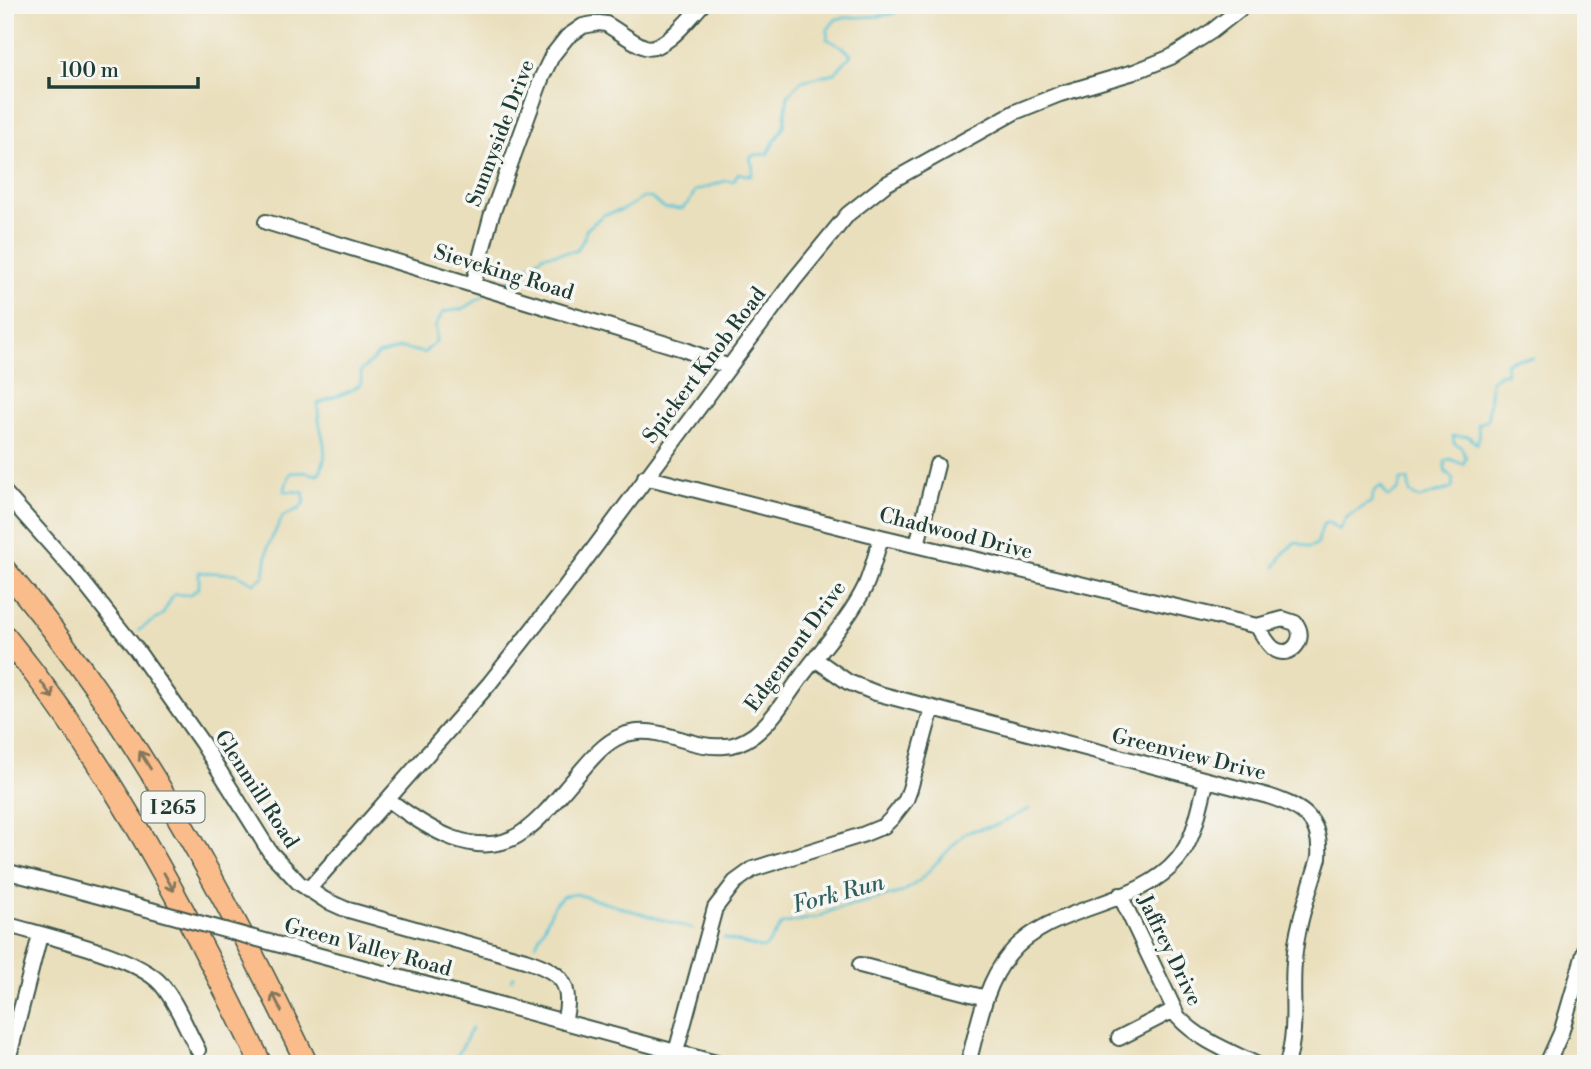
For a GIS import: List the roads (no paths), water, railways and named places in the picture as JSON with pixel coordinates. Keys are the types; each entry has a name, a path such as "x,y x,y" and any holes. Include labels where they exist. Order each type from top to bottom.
{"highway":[{"name":"I 265","path":"5,570 93,682 161,786 242,933 307,1064"},
{"name":"I 265","path":"5,636 86,745 148,844 204,946 261,1064"}],"street":[{"name":"Sunnyside Drive","path":"473,285 491,217 511,160 542,77 559,46 583,26 599,23 606,24 645,47 659,46 702,5"},
{"name":"Spickert Knob Road","path":"308,890 489,684 560,594 825,239 848,214 886,184 1015,112 1060,94 1135,72 1171,57 1212,31 1245,5"},
{"name":"Sieveking Road","path":"266,222 683,349 729,367"},
{"path":"917,545 937,465"},
{"name":"Chadwood Drive","path":"645,477 881,537 1257,626"},
{"name":"Glenmill Road","path":"5,493 118,626 202,743 270,852 289,874 308,890 345,909 549,969 565,983 568,991 569,1004 564,1022"},
{"name":"Edgemont Drive","path":"389,800 418,821 446,835 481,843 503,842 532,824 595,755 621,736 632,732 655,732 714,746 734,745 744,741 753,736 769,719 859,597 872,569 881,537"},
{"name":"Greenview Drive","path":"815,659 856,686 1291,804 1310,817 1319,836 1319,858 1296,945 1293,974 1294,1028 1287,1064"},
{"path":"676,1052 715,908 728,890 753,869 884,826 899,809 910,789 932,708"},
{"path":"968,1064 986,998 1009,954 1028,937 1053,922 1153,880 1178,859 1192,834 1207,780"},
{"name":"Green Valley Road","path":"5,871 720,1064"},
{"name":"Jaffrey Drive","path":"1120,895 1174,1010 1186,1026 1256,1064"},
{"path":"5,924 123,960 152,976 174,1003 198,1050"},
{"path":"7,1061 40,934"},
{"path":"1546,1064 1562,1033 1586,947"},
{"path":"860,965 986,998"},
{"path":"1119,1038 1174,1010"}],"waterway":[{"path":"504,284 544,255 576,251 586,230 603,215 622,210 643,198 651,198 664,208 682,209 695,191 725,181 734,181 738,173 751,176 753,168 750,158 753,155 767,154 784,126 788,95 801,81 835,73 851,55 843,47 827,39 828,29 836,19 883,16 908,5"},
{"path":"139,630 162,615 174,594 190,595 199,587 199,572 237,574 254,583 264,576 268,546 283,516 299,509 305,501 303,492 284,491 290,473 318,475 323,466 325,448 318,404 357,387 361,383 361,371 378,355 402,348 424,353 436,341 436,325 443,312 463,309 484,296"},
{"name":"Fork Run","path":"1275,567 1295,542 1310,547 1317,544 1323,524 1328,522 1339,530 1347,517 1371,502 1374,491 1381,486 1388,497 1398,490 1401,480 1408,479 1410,493 1420,498 1452,488 1453,479 1445,471 1445,461 1450,459 1463,464 1466,458 1461,447 1454,443 1453,436 1468,436 1477,444 1478,424 1488,420 1491,381 1501,373 1507,373 1506,363 1515,359 1533,358"},
{"path":"5,696 10,691"},
{"path":"5,715 5,721"},
{"name":"Fork Run","path":"724,938 760,948 766,947 782,924 818,917 833,910 903,892 919,881 966,832 997,825 1029,809"},
{"name":"Fork Run","path":"536,944 555,904 563,896 576,894 693,929"},
{"name":"Fork Run","path":"511,980 514,976"},
{"name":"Fork Run","path":"453,1064 472,1028"}]}
